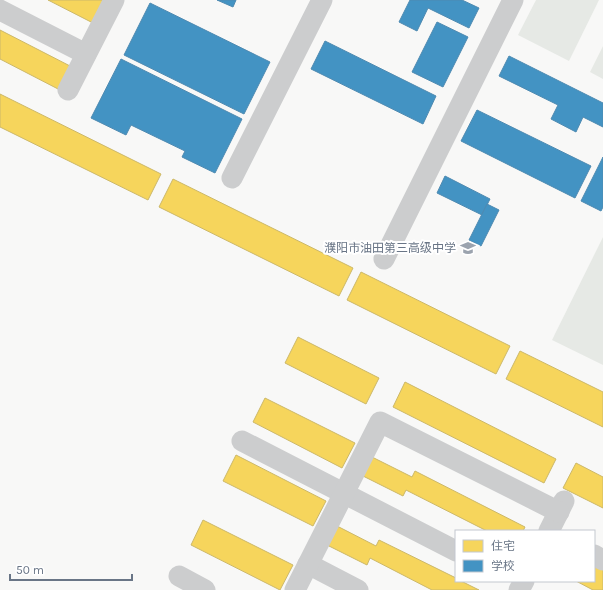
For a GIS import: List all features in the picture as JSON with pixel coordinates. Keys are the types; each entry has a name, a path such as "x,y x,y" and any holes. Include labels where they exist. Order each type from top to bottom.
{"street":[{"path":"68,90 114,0"},
{"path":"232,178 322,0"},
{"path":"384,259 513,0"},
{"path":"0,10 86,54"},
{"path":"295,590 380,422 561,507 550,530"},
{"path":"242,441 455,550"},
{"path":"308,564 358,590"},
{"path":"179,576 205,590"}],"shaded area":[{"path":"536,0 599,0 569,61 518,35"},
{"path":"603,46 603,79 590,72"},
{"path":"603,237 603,365 552,340"}],"building: 住宅":[{"path":"48,0 105,0 93,23"},
{"path":"0,30 72,67 60,90 0,59"},
{"path":"0,94 161,174 148,200 0,127"},
{"path":"173,179 353,268 339,296 159,207"},
{"path":"361,272 510,346 496,374 347,300"},
{"path":"298,337 379,378 366,404 285,363"},
{"path":"520,351 603,392 603,427 506,379"},
{"path":"405,382 556,459 544,483 393,407"},
{"path":"265,398 355,443 342,468 253,422"},
{"path":"236,455 326,501 313,526 223,481"},
{"path":"372,457 412,477 415,471 525,527 524,530 485,530 406,490 403,496 363,476"},
{"path":"576,463 603,477 603,508 563,488"},
{"path":"203,520 293,565 280,590 191,545"},
{"path":"337,526 376,546 379,540 455,578 455,582 463,582 479,590 432,590 370,558 367,565 327,545"},
{"path":"595,563 603,567 603,590 593,590 578,582 595,582"}],"building: 学校":[{"path":"217,0 236,0 233,7"},
{"path":"410,0 462,0 479,8 469,28 428,8 417,31 399,22"},
{"path":"150,3 270,62 244,114 124,55"},
{"path":"437,22 468,37 443,87 412,72"},
{"path":"325,41 436,96 423,124 311,69"},
{"path":"509,56 603,103 603,127 583,117 576,132 551,119 558,105 499,76"},
{"path":"121,59 242,119 215,173 182,157 185,151 131,125 126,135 91,118"},
{"path":"477,110 591,166 575,198 461,141"},
{"path":"603,157 603,207 601,211 581,201"},
{"path":"445,176 490,199 482,215 437,193"},
{"path":"487,204 499,210 481,246 469,240"}],"place":[{"name":"濮阳市油田第三高级中学","path":"468,248"}]}
